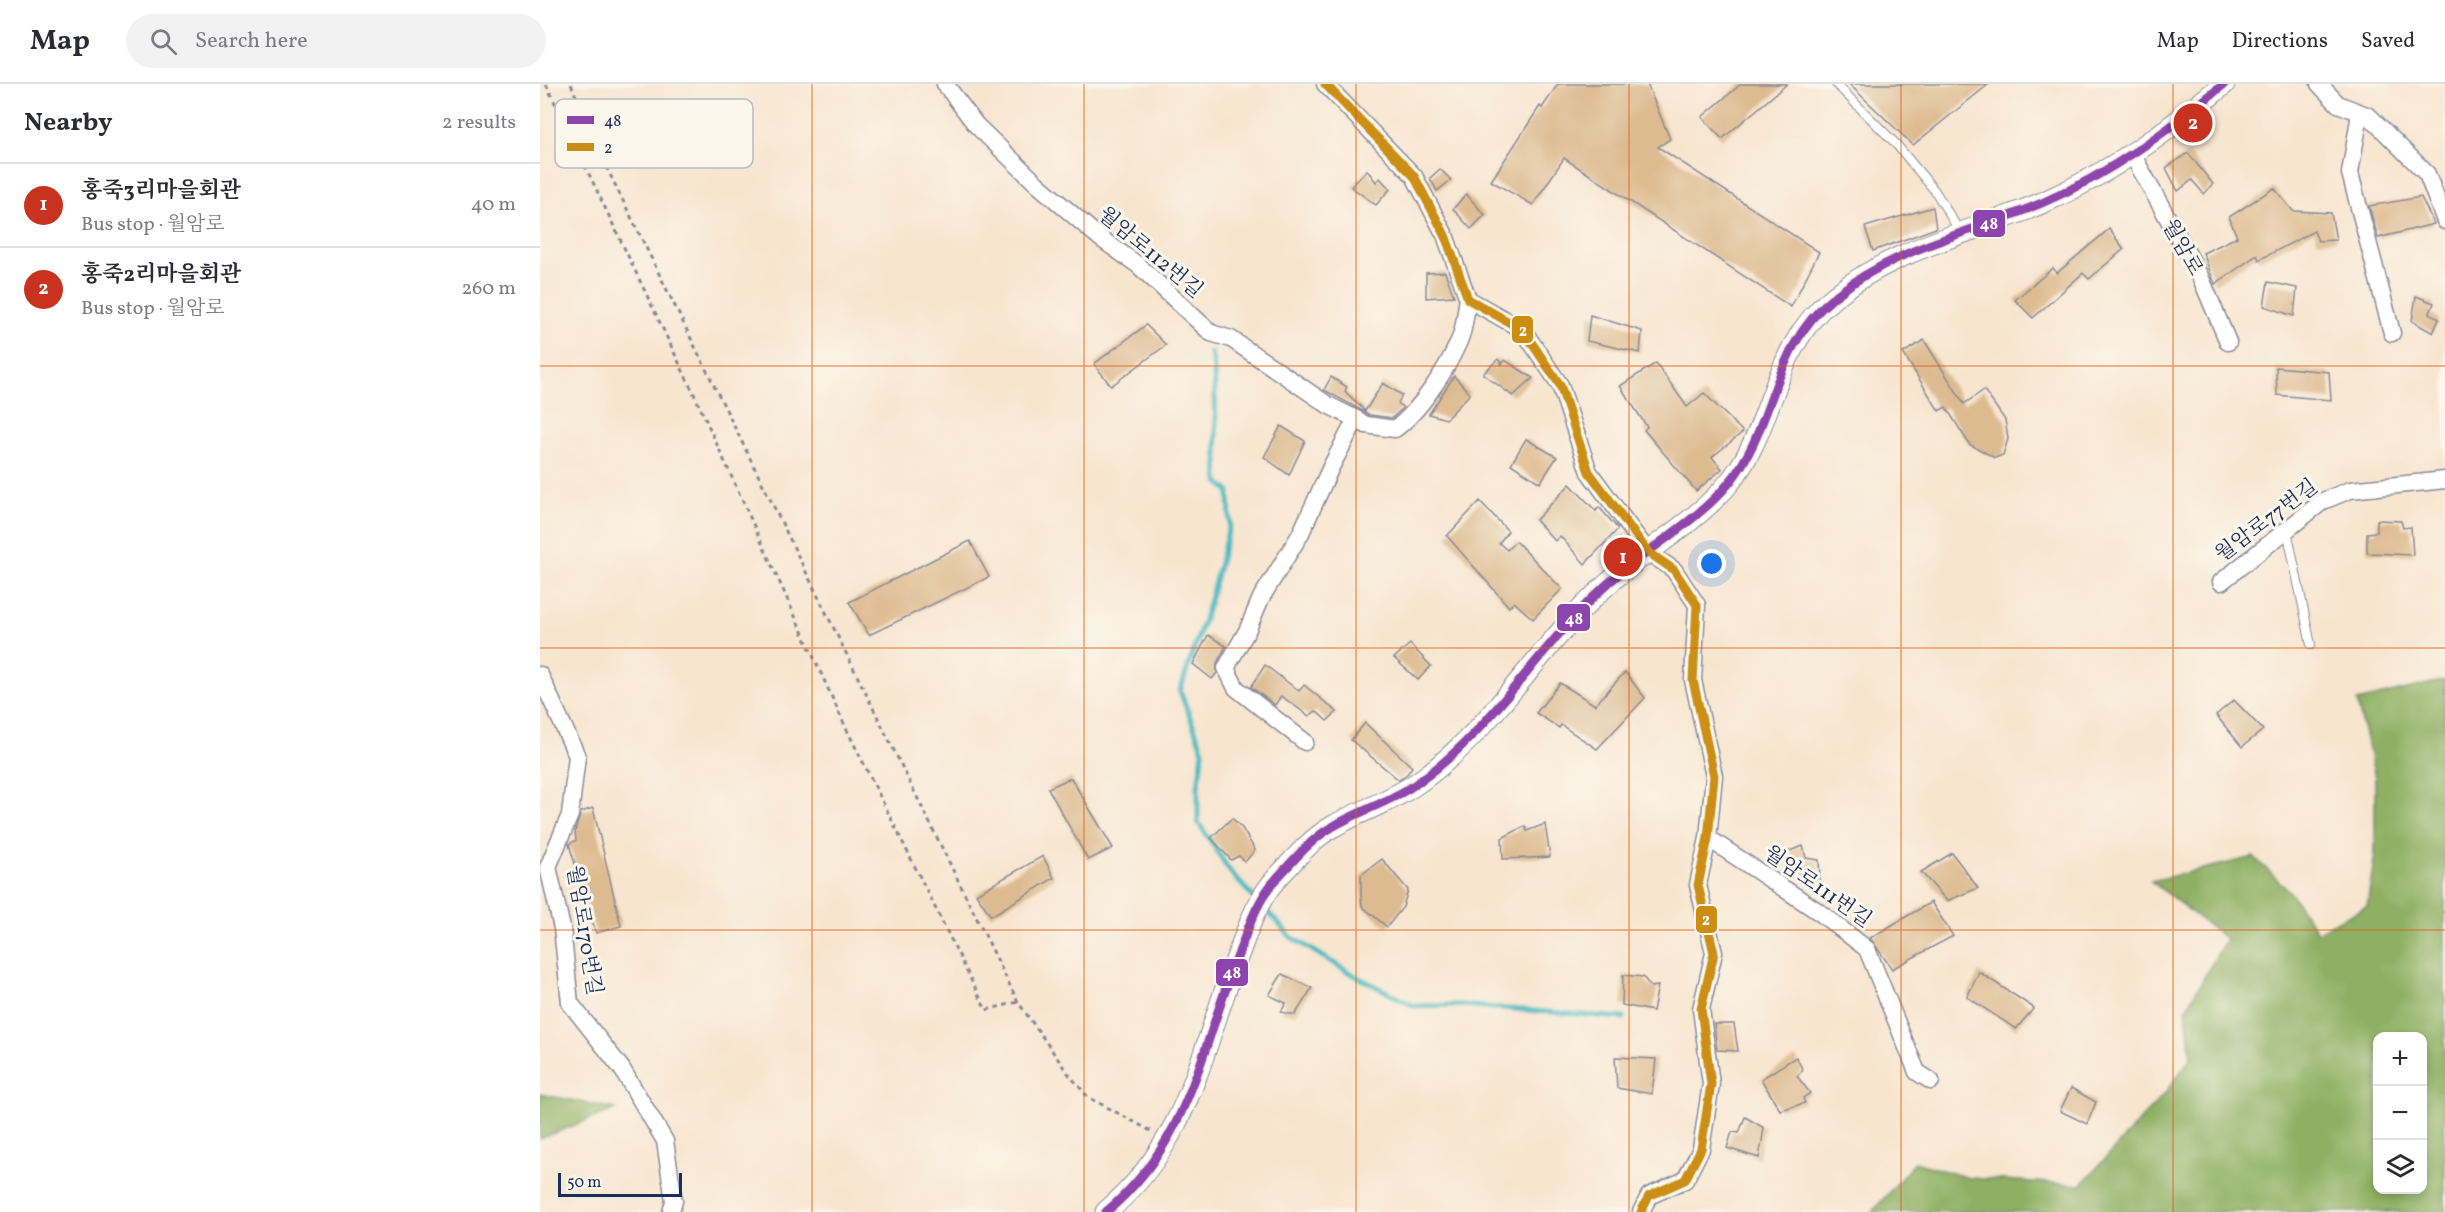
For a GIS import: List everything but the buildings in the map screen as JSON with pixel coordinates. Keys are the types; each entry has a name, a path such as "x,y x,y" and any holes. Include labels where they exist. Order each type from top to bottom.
{"street":[{"name":"월암로112번길","path":"945,84 976,124 1037,184 1100,238 1138,265 1211,333 1231,339 1328,405 1366,425 1395,429 1409,419 1427,396 1460,340 1468,299"},
{"path":"1325,84 1414,176 1444,235 1468,299 1523,330 1560,385 1589,472 1648,552 1674,570 1697,605 1693,680 1714,776 1708,838 1698,885 1714,953 1701,1010 1711,1084 1701,1149 1685,1180 1649,1196 1641,1212"},
{"path":"1106,1212 1155,1162 1169,1140 1185,1105 1223,993 1269,886 1330,828 1403,792 1451,756 1490,716 1562,628 1603,587 1715,498 1743,463 1790,351 1812,316 1854,281 1881,265 2067,191 2132,154 2192,111 2224,84"},
{"path":"2319,84 2338,104 2369,116 2427,174 2445,221"},
{"path":"2360,112 2350,173 2392,333"},
{"name":"월암로","path":"2132,154 2200,276 2228,342"},
{"path":"1305,742 1236,688 1226,668 1247,631 1261,598 1300,535 1330,467 1356,419"},
{"name":"월암로77번길","path":"2221,582 2323,501 2350,490 2445,480"},
{"name":"월암로170번길","path":"540,675 578,756 570,815 548,867 562,928 570,1003 622,1069 664,1141 674,1201 671,1212"},
{"name":"월암로111번길","path":"1708,838 1819,912 1867,949 1917,1072 1931,1081"}],"lane":[{"path":"1836,84 1896,144 1935,191 1960,233"},
{"path":"2286,530 2311,645"}],"path":[{"path":"546,84 555,103"},
{"path":"571,84 577,99"},
{"path":"586,168 694,394 845,726 986,1010 1018,1002"},
{"path":"607,168 1018,1002 1067,1072 1088,1097 1169,1140"}],"green space":[{"path":"2445,680 2445,1212 1872,1212 1915,1162 1969,1178 2081,1185 2165,1093 2191,1058 2186,1009 2226,939 2151,881 2254,857 2290,892 2317,932 2367,906 2375,854 2375,777 2357,701"},
{"path":"540,1094 616,1109 540,1139"}],"waterway":[{"path":"1211,352 1214,368 1218,482 1229,491 1230,524 1209,604 1180,691 1203,751 1198,787 1198,822 1231,873 1255,899"},
{"path":"1264,908 1291,937 1348,972 1414,1006 1461,1005 1624,1018"}],"transit line":[{"name":"2","path":"1325,84 1414,176 1445,235 1468,299 1523,330 1560,385 1589,472 1648,552 1674,570 1697,605 1693,680 1714,776 1708,838 1698,885 1714,953 1701,1009 1711,1084 1701,1149 1685,1180 1649,1196 1641,1212"},
{"name":"48","path":"1106,1212 1134,1185 1156,1157 1174,1126 1189,1095 1249,926 1270,886 1303,850 1324,832 1410,788 1446,760 1493,713 1556,637 1602,589 1715,498 1744,461 1756,437 1785,363 1813,317 1834,297 1883,265 1935,242 2044,202 2093,178 2138,150 2224,84"}],"place":[{"name":"홍죽2리마을회관","path":"2193,123"},
{"name":"홍죽3리마을회관","path":"1623,557"}]}
